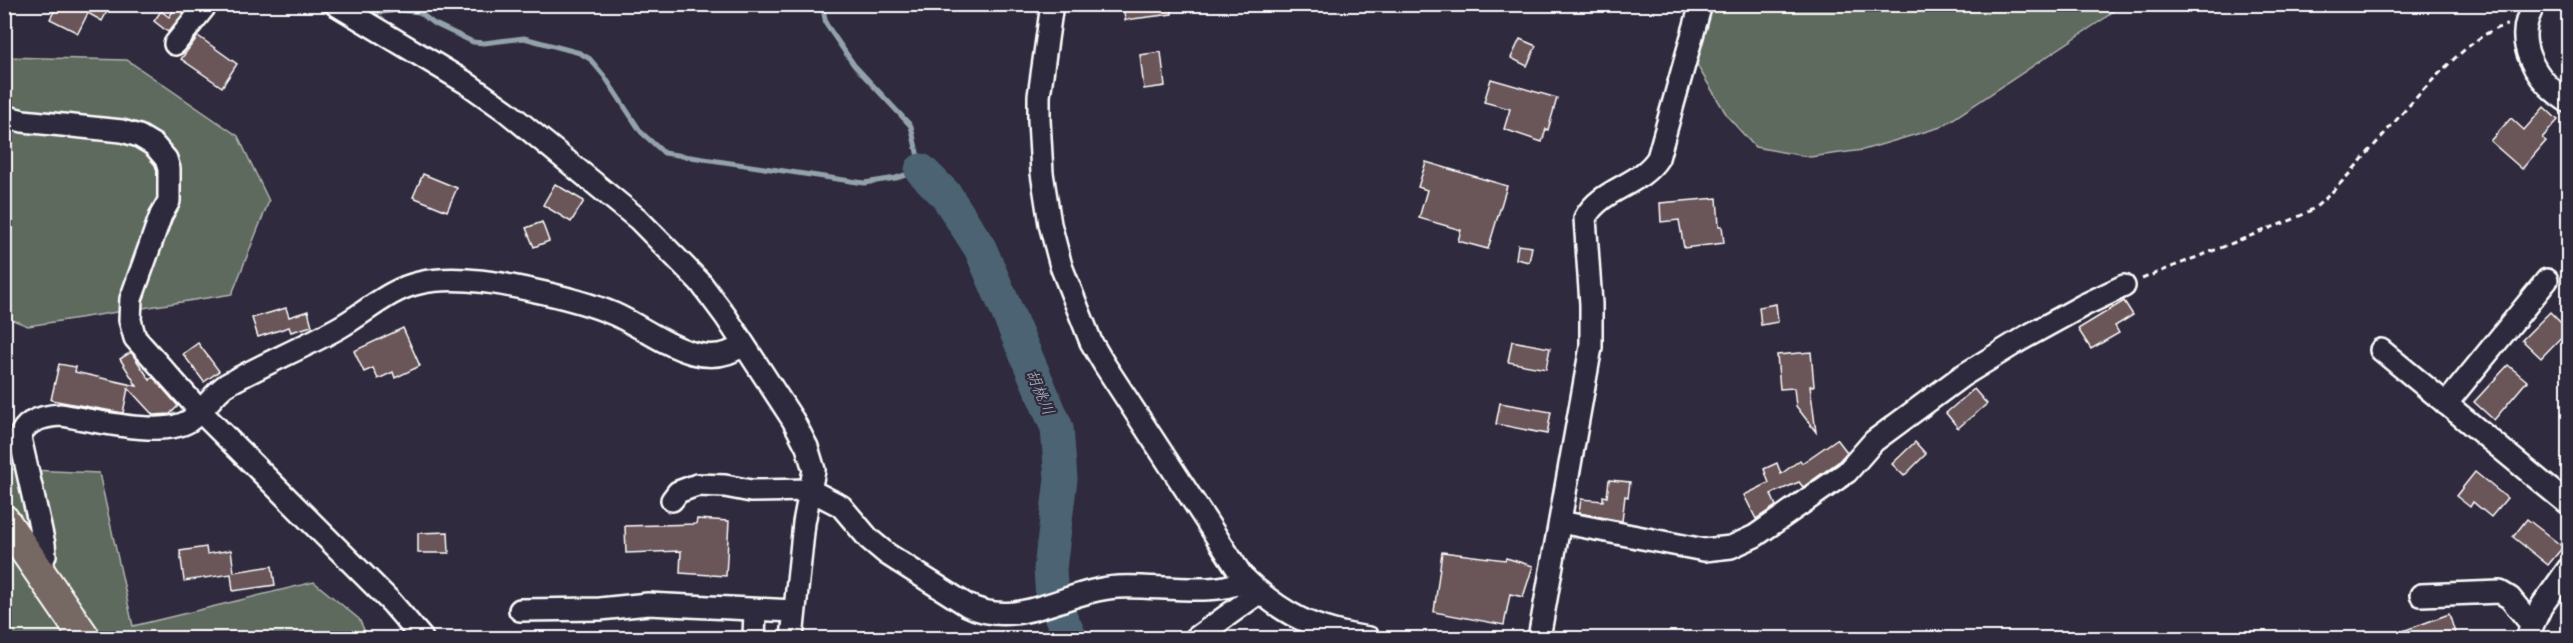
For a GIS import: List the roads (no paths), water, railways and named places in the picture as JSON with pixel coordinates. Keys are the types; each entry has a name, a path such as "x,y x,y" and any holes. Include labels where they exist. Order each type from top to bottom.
{"highway":[{"path":"4,520 85,639"}],"street":[{"path":"175,44 207,4"},
{"path":"335,4 465,82 498,105 638,219 700,282 793,420 807,447 814,470 792,639"},
{"path":"1052,4 1039,96 1042,173 1050,224 1061,266 1091,342 1253,586 1291,615 1320,628 1369,639"},
{"path":"1539,639 1591,347 1591,304 1585,218 1590,208 1600,199 1641,175 1652,167 1658,158 1701,4"},
{"path":"2530,14 2524,36 2534,67 2540,79 2568,102"},
{"path":"4,116 23,121 122,131 139,136 154,145 166,159 169,169 169,201 161,215 131,299 132,330 142,348 200,411 391,602 422,639"},
{"path":"2446,404 2547,280"},
{"path":"39,572 45,555 44,544 21,450 21,432 27,426 46,416 61,415 157,429 186,423 216,392 235,380 341,327 392,294 417,283 428,281 478,282 506,285 563,297 616,315 675,348 690,353 720,354 737,350 743,345"},
{"path":"1560,522 1704,550 1723,549 1744,542 1847,472 1874,441 1962,376 2022,339 2124,286"},
{"path":"2381,350 2568,504"},
{"path":"672,500 678,492 697,485 725,486 751,491 810,490 841,506 869,539 886,554 967,605 988,614 1026,612 1071,596 1101,589 1137,586 1218,589 1239,584 1253,586"},
{"path":"2421,595 2500,592 2510,598 2529,632 2562,591 2568,569"},
{"path":"1196,639 1253,586"},
{"path":"520,610 600,609 648,604 794,611"},
{"path":"754,639 755,610"}],"waterway":[{"path":"363,4 377,13 397,10 419,12 433,23 473,42 484,43 524,38 580,53 590,59 605,77 641,132 664,153 864,183 896,178 921,170 911,126 854,65 826,24 822,4"},
{"name":"胡桃川","path":"921,170 946,195 980,248 1057,428 1061,479 1050,569 1052,599 1071,638"}]}
